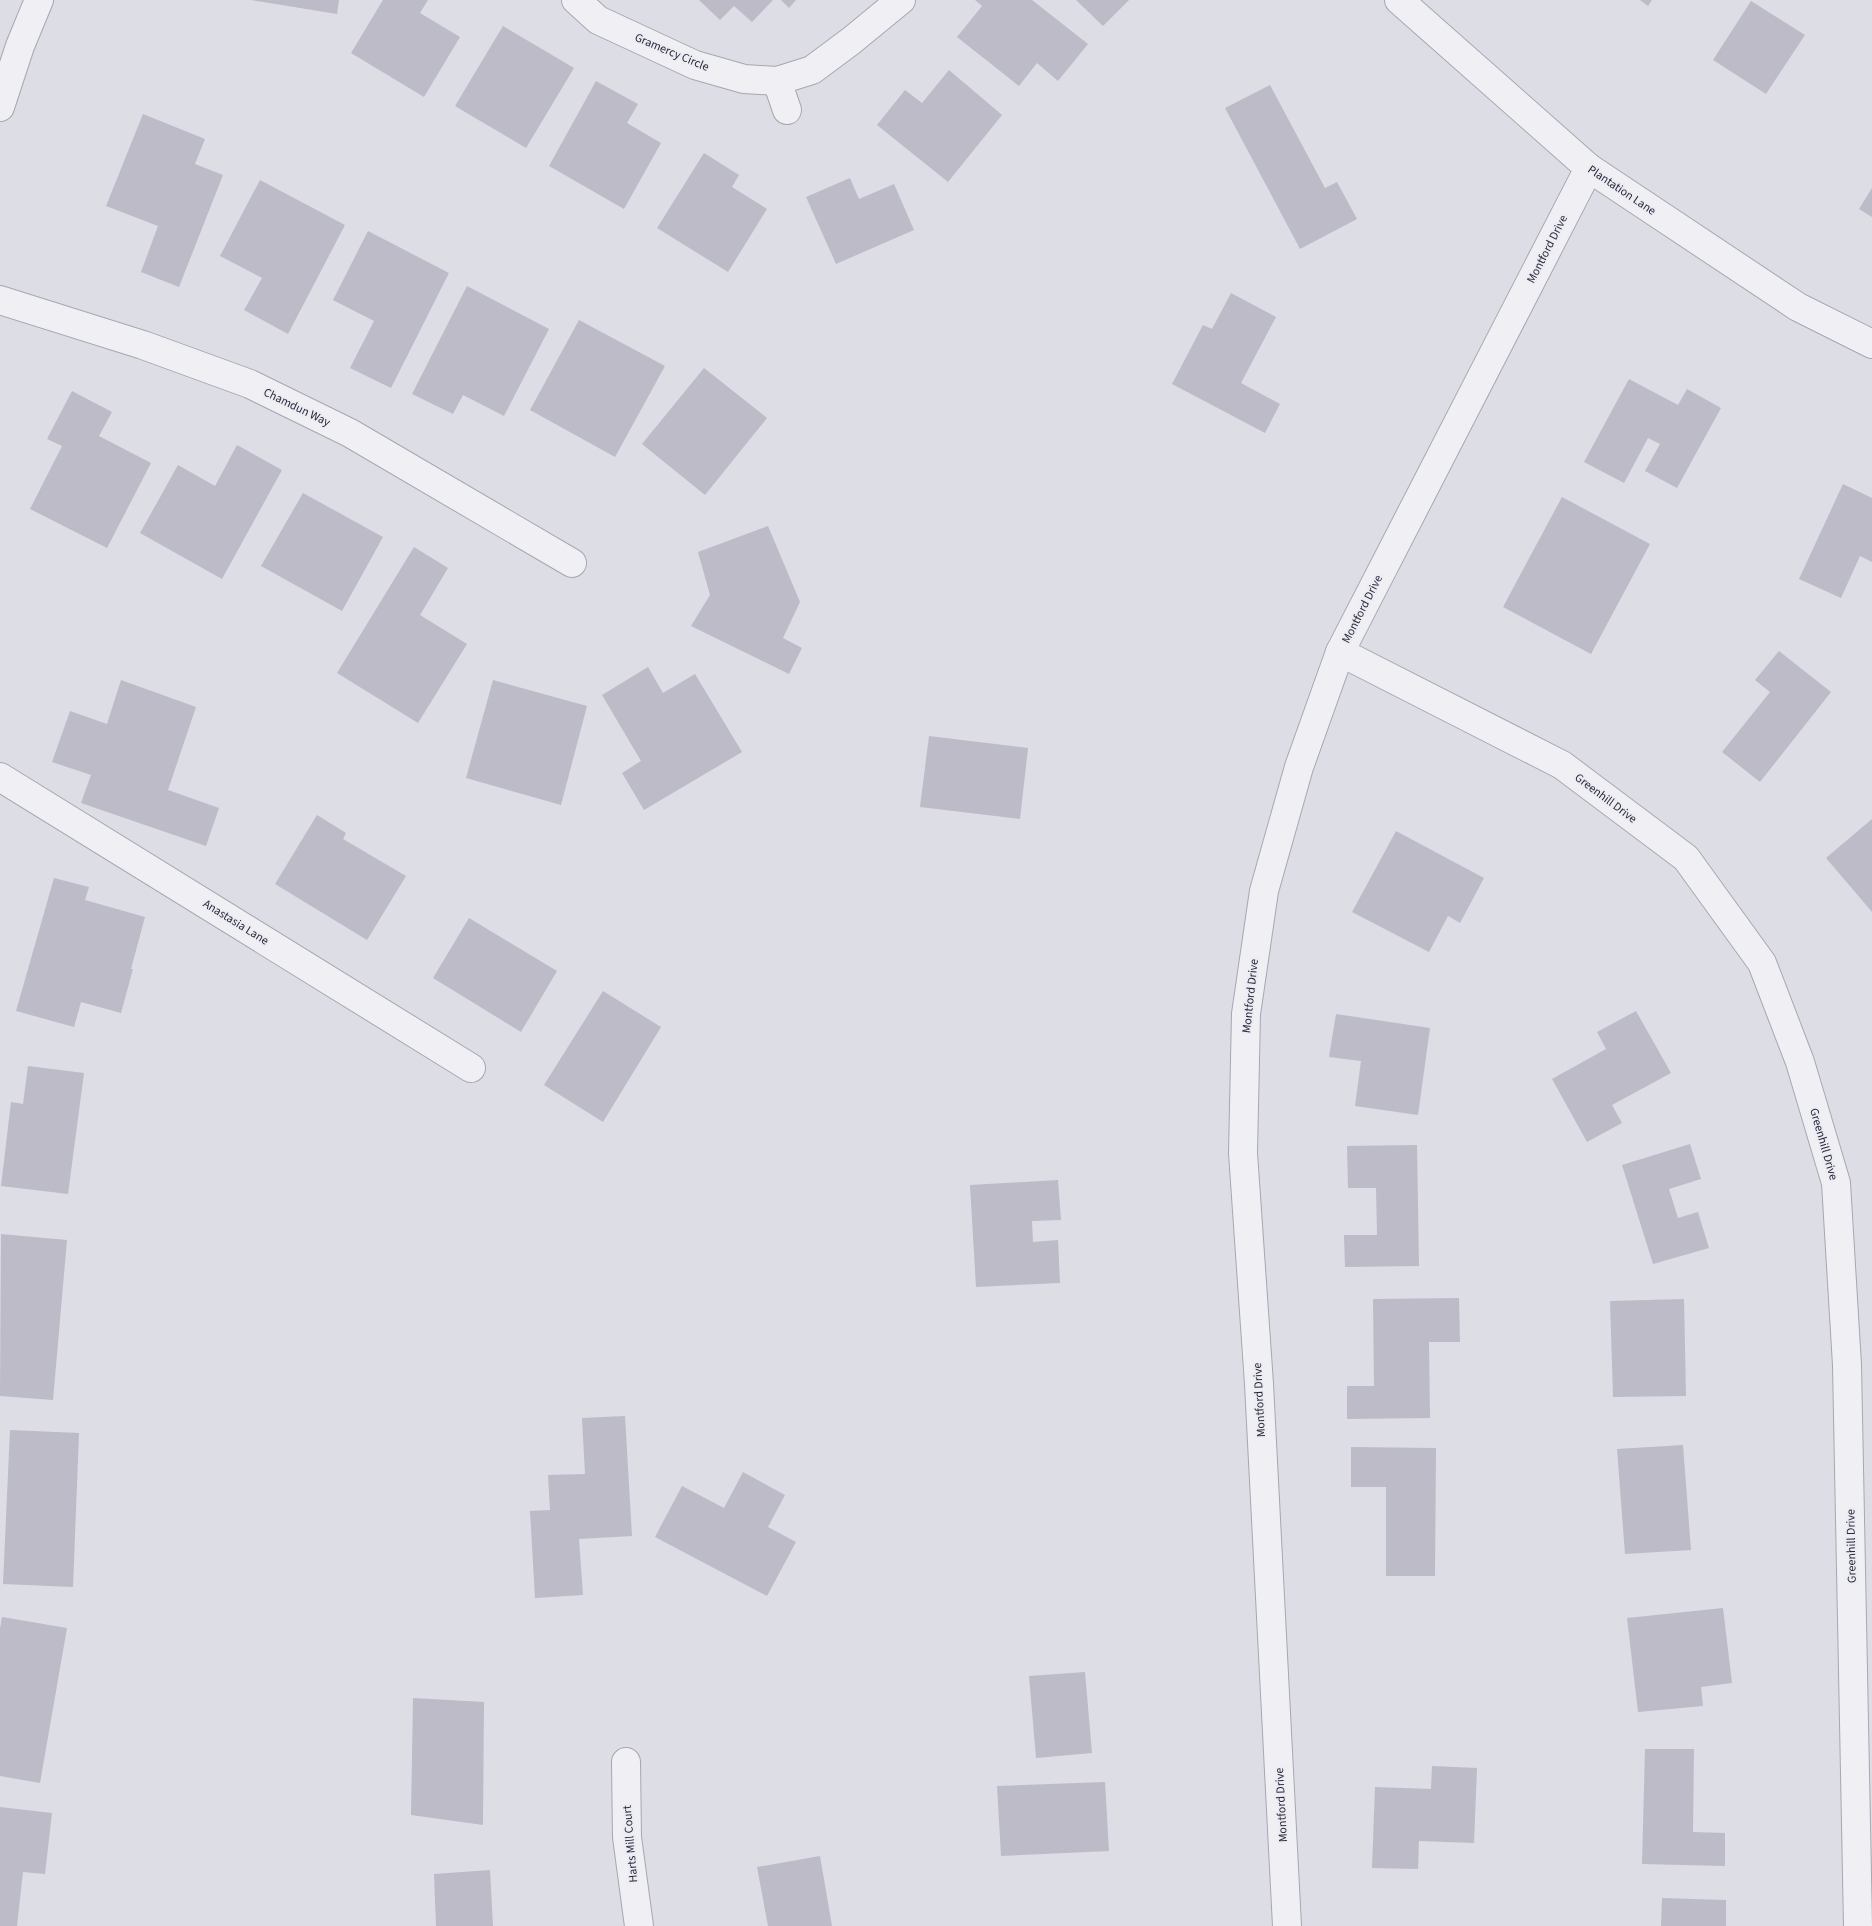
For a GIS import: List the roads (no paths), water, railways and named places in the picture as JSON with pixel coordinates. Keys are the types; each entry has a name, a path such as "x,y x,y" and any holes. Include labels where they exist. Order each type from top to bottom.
{"street":[{"path":"0,107 20,46 40,0"},
{"name":"Gramercy Circle","path":"576,0 598,20 695,65 744,79 777,81 812,70 851,42 900,0"},
{"name":"Plantation Lane","path":"1399,0 1589,168 1798,307 1872,344"},
{"path":"777,81 787,110"},
{"name":"Montford Drive","path":"1287,1926 1259,1384 1243,1153 1246,1014 1264,891 1299,767 1340,652 1589,168"},
{"name":"Chamdun Way","path":"0,300 142,345 250,384 350,433 572,563"},
{"name":"Greenhill Drive","path":"1340,652 1562,765 1686,858 1762,963 1800,1062 1836,1183 1847,1366 1858,1926"},
{"name":"Anastasia Lane","path":"0,777 471,1068"},
{"name":"Harts Mill Court","path":"626,1762 627,1836 639,1926"}]}
